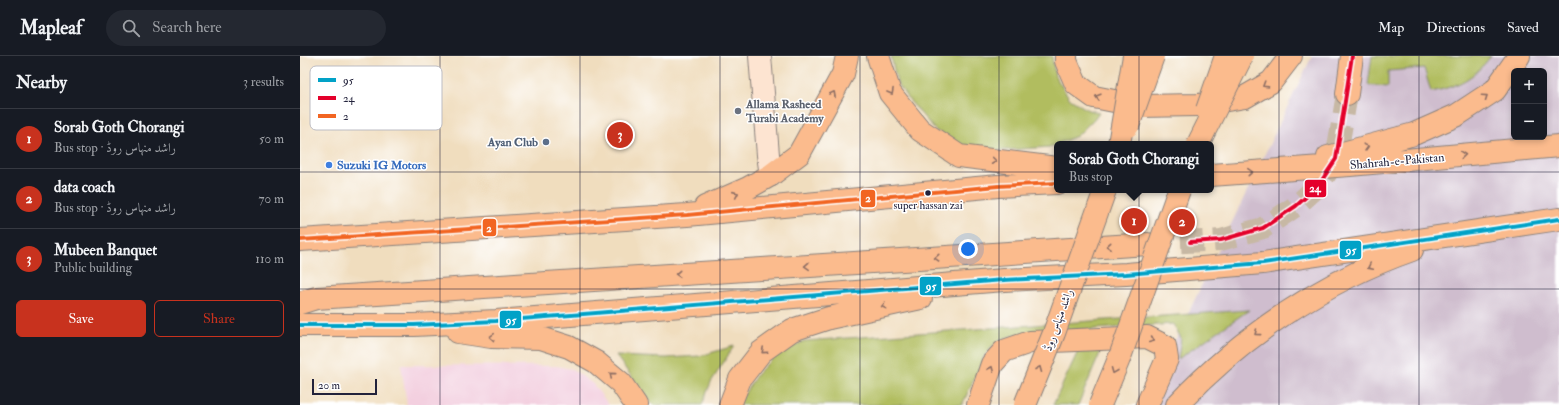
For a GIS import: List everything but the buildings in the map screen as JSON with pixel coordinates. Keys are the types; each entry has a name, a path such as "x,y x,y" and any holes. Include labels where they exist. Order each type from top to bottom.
{"main road":[{"path":"687,215 748,188 771,175 799,154 843,74 847,56"},
{"path":"878,56 890,93 920,130 959,156 1054,168"},
{"path":"1066,56 1066,61 1076,84 1094,97 1139,106 1198,105 1245,97 1271,82 1291,56"},
{"path":"1120,141 1134,56"},
{"path":"1123,141 1153,56"},
{"path":"1198,141 1226,56"},
{"path":"1199,141 1242,56"},
{"path":"1347,94 1352,56"},
{"path":"1274,170 1414,134 1457,115 1495,90 1519,56"},
{"name":"Shahrah-e-Pakistan","path":"1214,175 1350,166 1559,146"},
{"path":"300,240 687,215 998,186 1054,183"},
{"name":"راشد منہاس روڈ","path":"1025,404 1054,333 1104,193"},
{"path":"1100,405 1121,354 1178,193"},
{"path":"300,325 414,326 1004,280 1126,274 1262,263 1559,219"},
{"path":"1177,405 1202,378 1259,331 1321,291 1388,258 1458,234"},
{"path":"300,303 316,298 1148,244"},
{"path":"730,405 740,379 762,352 792,330 829,318 1004,280"},
{"path":"414,326 491,337 541,338 569,347 596,362 621,383 636,405"},
{"path":"978,405 992,364 1004,352 1030,342 1147,337 1165,346 1168,359 1147,405"}],"street":[{"path":"760,56 771,175"}],"shaded area":[{"path":"1312,56 1559,56 1559,405 1144,405"},
{"path":"401,365 556,366 572,369 593,384 609,405 407,405"}],"green space":[{"path":"891,56 1052,56 1055,76 1070,99 1088,110 1099,112 1077,136 1065,141 1054,141 1054,145 1050,147 993,151 963,148 935,130 910,101 897,83"},
{"path":"1372,56 1491,56 1478,70 1465,80 1450,87 1431,92 1424,68 1388,71 1388,87 1368,85"},
{"path":"1249,310 1178,359 1181,338 1173,324 1018,334 999,340 985,355 962,405 740,405 740,401 757,374 775,356 804,341"},
{"path":"734,346 711,382 702,405 653,405 616,356 666,358 700,356"},
{"path":"1079,349 1101,351 1078,405 1053,405"}],"tunnel":[{"path":"1148,244 1221,240 1263,228 1296,206 1318,186 1336,159 1347,94"}],"transit line":[{"name":"24","path":"1190,242 1221,240 1263,228 1296,206 1318,186 1336,159 1352,56"},
{"name":"2","path":"300,240 687,215 998,186 1054,183"},
{"name":"95","path":"300,325 414,325 496,321 1004,280 1126,274 1263,263 1559,219"}],"place":[{"name":"Allama Rasheed Turabi Academy","path":"738,111"},
{"name":"Mubeen Banquet","path":"620,135"},
{"name":"Ayan Club","path":"546,142"},
{"name":"Suzuki IG Motors","path":"329,165"},
{"name":"super hassan zai","path":"928,193"},
{"name":"Sorab Goth Chorangi","path":"1134,221"},
{"name":"data coach","path":"1182,222"}]}
